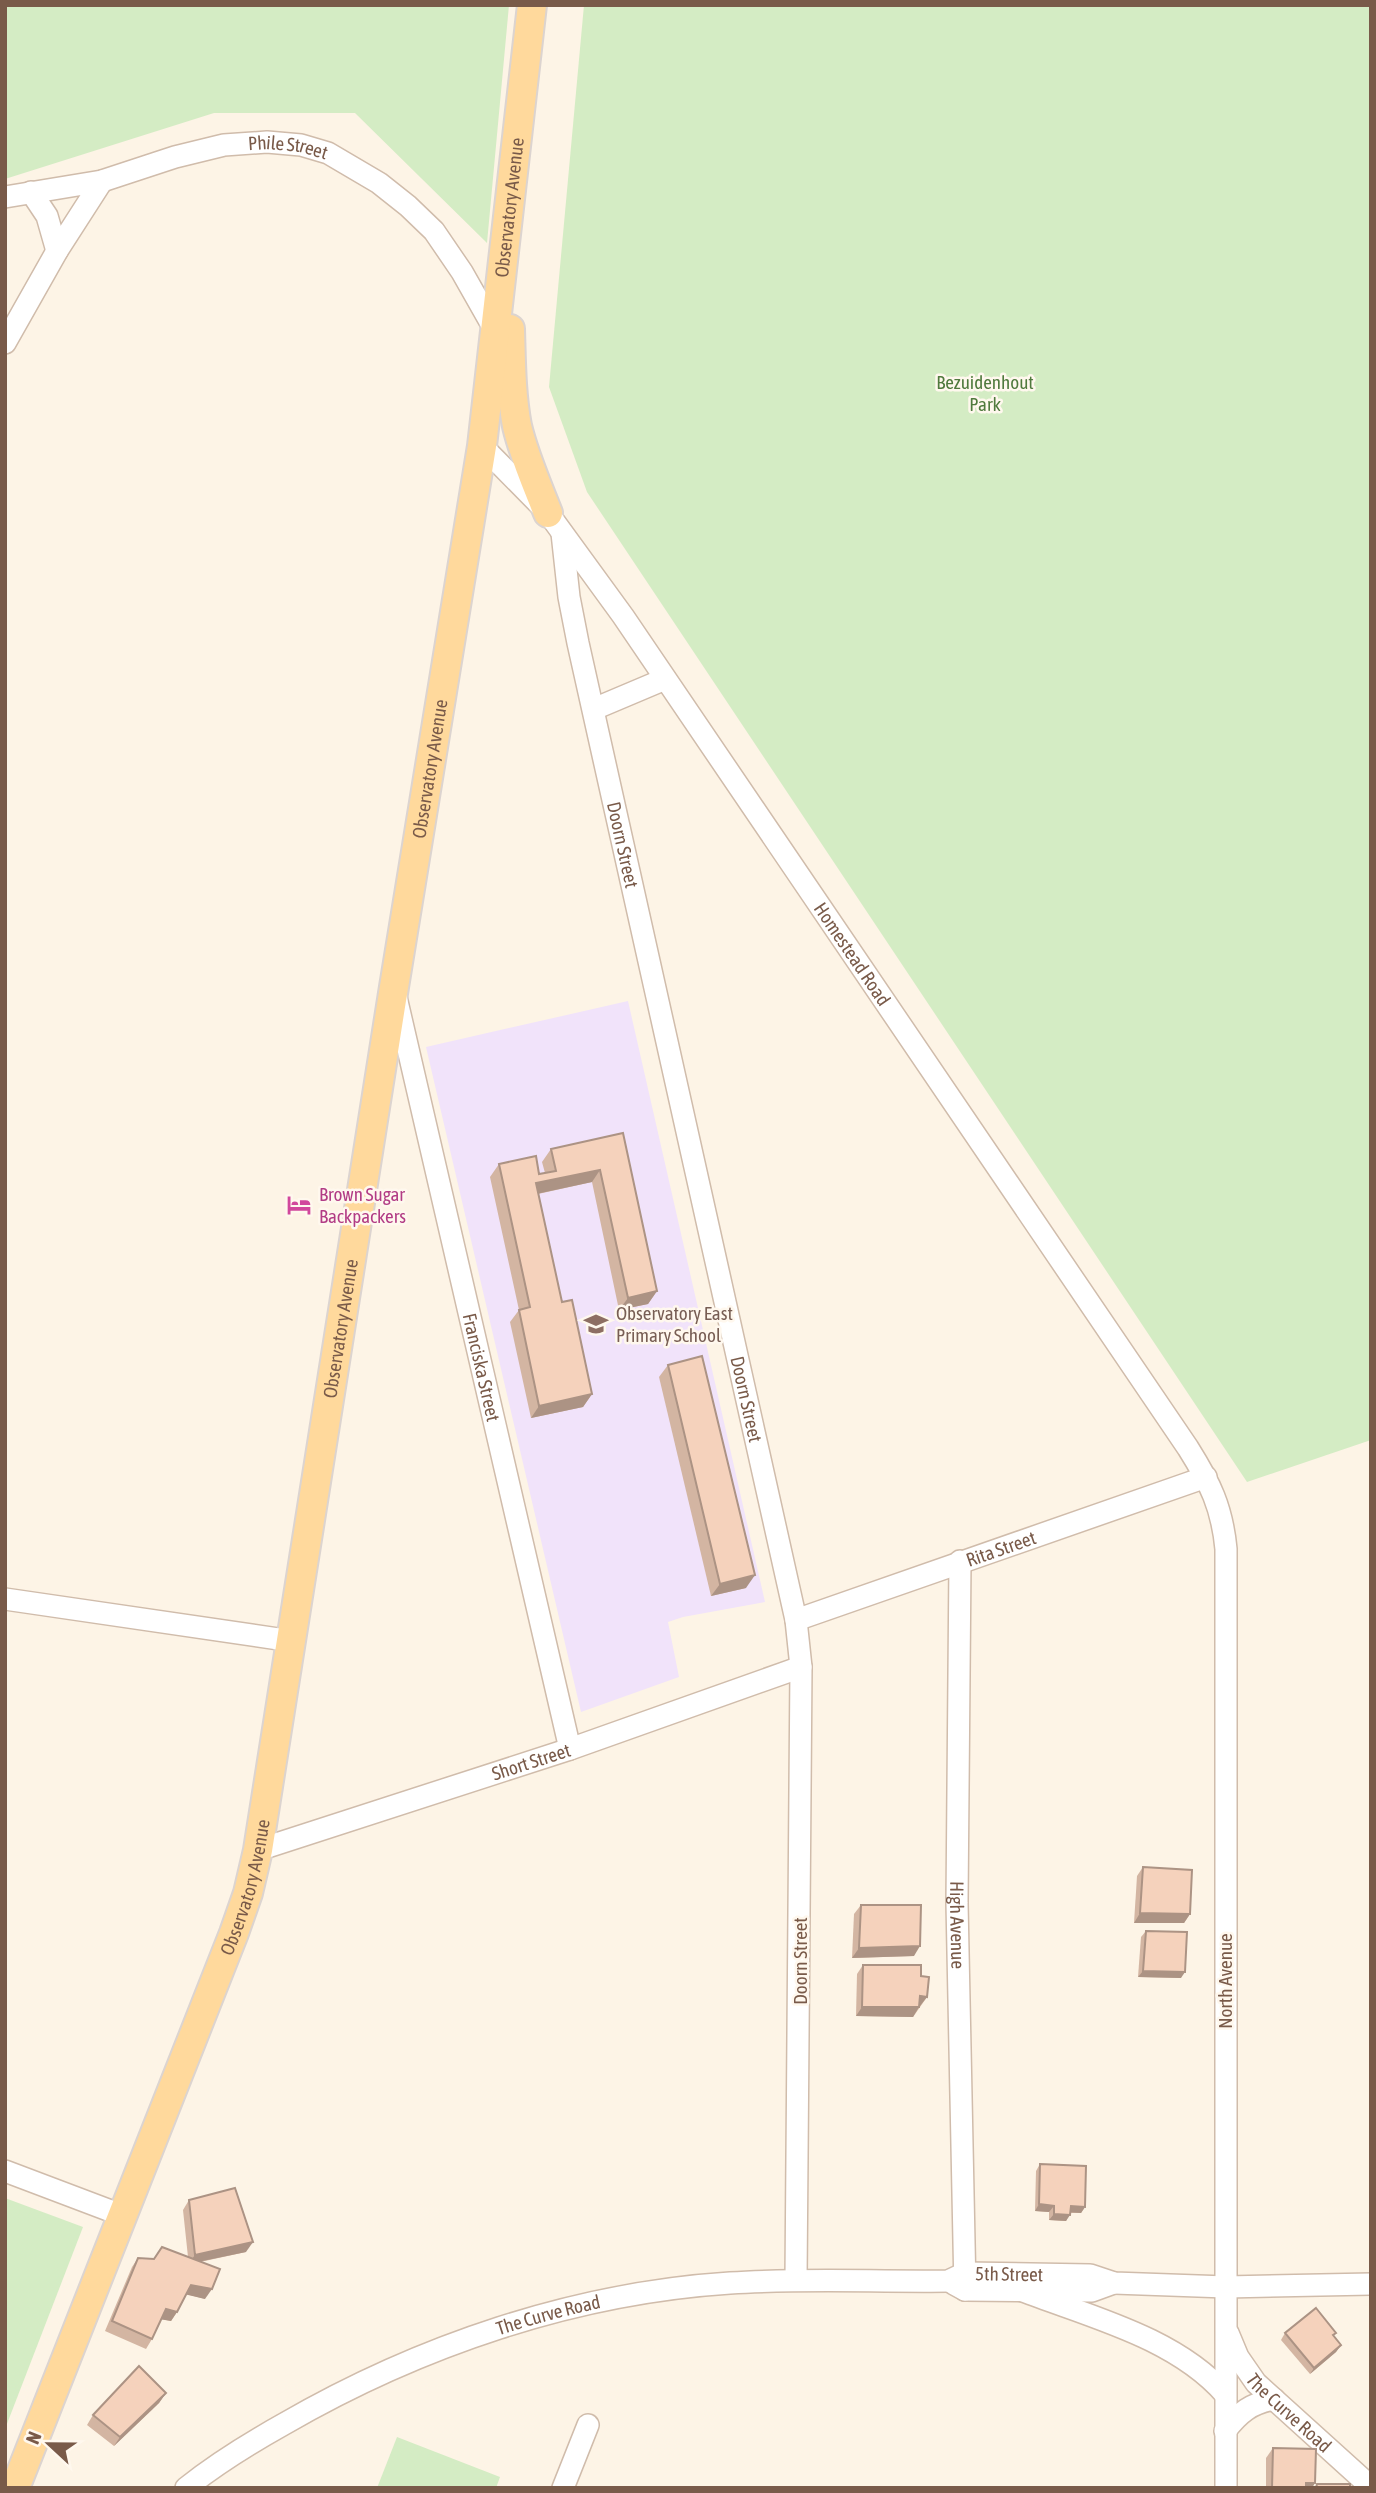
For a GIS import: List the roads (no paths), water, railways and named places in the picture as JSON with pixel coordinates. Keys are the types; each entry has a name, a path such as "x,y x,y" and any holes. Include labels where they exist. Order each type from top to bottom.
{"main road":[{"name":"Observatory Avenue","path":"15,2488 239,1920 258,1850 482,446 532,5"},
{"path":"504,263 517,424 522,445 555,523"}],"street":[{"name":"Phile Street","path":"5,197 102,181 175,157 224,145 267,142 301,145 328,153 379,183 408,206 434,231 462,272 496,332"},
{"path":"5,342 57,251 102,181"},
{"path":"31,192 47,216 57,251"},
{"name":"Homestead Road","path":"482,446 555,523 665,679 1206,1477"},
{"name":"Doorn Street","path":"555,523 569,597 796,1620 801,1667 796,2280"},
{"path":"594,709 665,679"},
{"name":"Franciska Street","path":"394,987 570,1749"},
{"name":"Rita Street","path":"796,1620 1206,1477"},
{"name":"North Avenue","path":"1206,1477 1219,1507 1226,1549 1226,2488"},
{"name":"High Avenue","path":"960,1561 957,1903 960,2281"},
{"path":"5,1599 292,1641"},
{"name":"Short Street","path":"258,1850 570,1749 801,1667"},
{"path":"5,2171 124,2216"},
{"name":"5th Street","path":"960,2281 1090,2275 1114,2283 1226,2287 1371,2284"},
{"name":"The Curve Road","path":"186,2488 253,2442 380,2373 509,2325 642,2292 728,2283 796,2280 960,2281"},
{"name":"5th Street","path":"960,2281 1023,2291 1092,2291 1114,2283"},
{"path":"1023,2291 1175,2352 1203,2372 1225,2394"},
{"name":"The Curve Road","path":"1225,2324 1246,2371 1371,2487"},
{"path":"1225,2431 1243,2410 1252,2404 1274,2399"},
{"path":"564,2488 588,2425"}],"place":[{"name":"Brown Sugar Backpackers","path":"299,1205"},
{"name":"Observatory East Primary School","path":"596,1324"}],"park label":[{"name":"Bezuidenhout Park","path":"985,393"}]}
